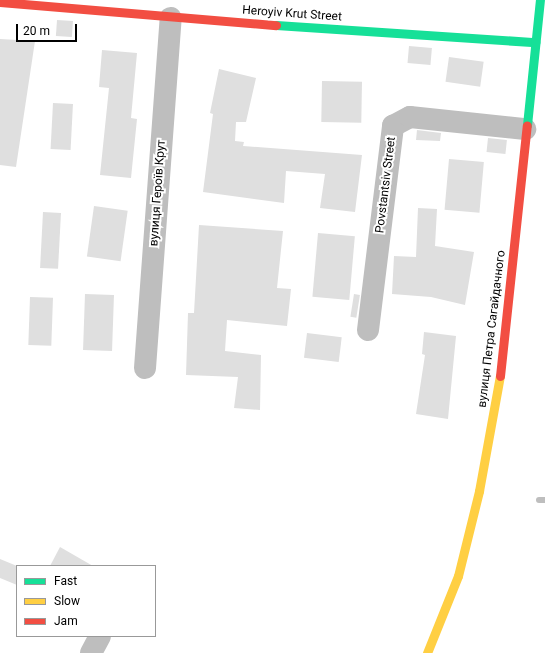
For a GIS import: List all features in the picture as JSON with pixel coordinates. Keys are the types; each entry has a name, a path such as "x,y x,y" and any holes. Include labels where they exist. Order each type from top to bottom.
{"street":[{"name":"вулиця Петра Сагайдачного","path":"427,653 458,576 479,491 500,379 524,129 540,0"},
{"name":"Heroyiv Krut Street","path":"0,2 170,18 535,42"},
{"name":"вулиця Героїв Крут","path":"145,368 170,18"},
{"name":"Povstantsiv Street","path":"368,330 393,126 410,117 524,129"},
{"path":"91,653 99,637"}],"building":[{"path":"57,20 73,21 72,37 56,36"},
{"path":"0,39 35,41 16,167 0,165"},
{"path":"409,46 432,48 430,65 408,63"},
{"path":"102,50 137,53 131,118 137,119 131,178 100,175 109,88 99,87"},
{"path":"449,57 484,62 480,87 446,82"},
{"path":"219,69 256,78 246,122 236,122 235,141 244,142 243,146 362,155 355,212 320,208 325,174 286,171 284,203 203,192 213,114 210,113"},
{"path":"322,81 362,82 361,123 321,122"},
{"path":"53,103 73,104 71,150 51,149"},
{"path":"417,130 441,133 440,141 416,140"},
{"path":"488,138 507,140 505,154 487,152"},
{"path":"449,159 484,162 479,213 445,210"},
{"path":"94,206 128,211 121,261 87,257"},
{"path":"418,208 437,209 435,246 474,252 465,305 431,297 392,294 394,256 416,257"},
{"path":"43,212 61,213 58,269 40,268"},
{"path":"199,225 283,231 277,288 291,289 287,326 227,320 225,351 261,355 260,410 234,408 238,377 186,375 188,313 194,313"},
{"path":"318,233 355,236 349,300 312,297"},
{"path":"85,294 114,295 112,351 83,350"},
{"path":"354,294 360,295 356,318 350,317"},
{"path":"30,297 53,298 51,346 28,345"},
{"path":"424,332 456,336 448,419 416,414 425,355 422,354"},
{"path":"307,333 342,337 339,362 304,358"},
{"path":"60,547 91,565 51,565"},
{"path":"0,559 16,566 16,585 0,578"}],"waterway":[{"path":"539,500 545,500"}],"traffic: fast":[{"path":"527,125 540,0"},
{"path":"276,25 535,42"}],"traffic: slow":[{"path":"427,653 458,576 479,491 500,376"}],"traffic: jam":[{"path":"0,2 276,25"},
{"path":"500,376 527,125"}]}
